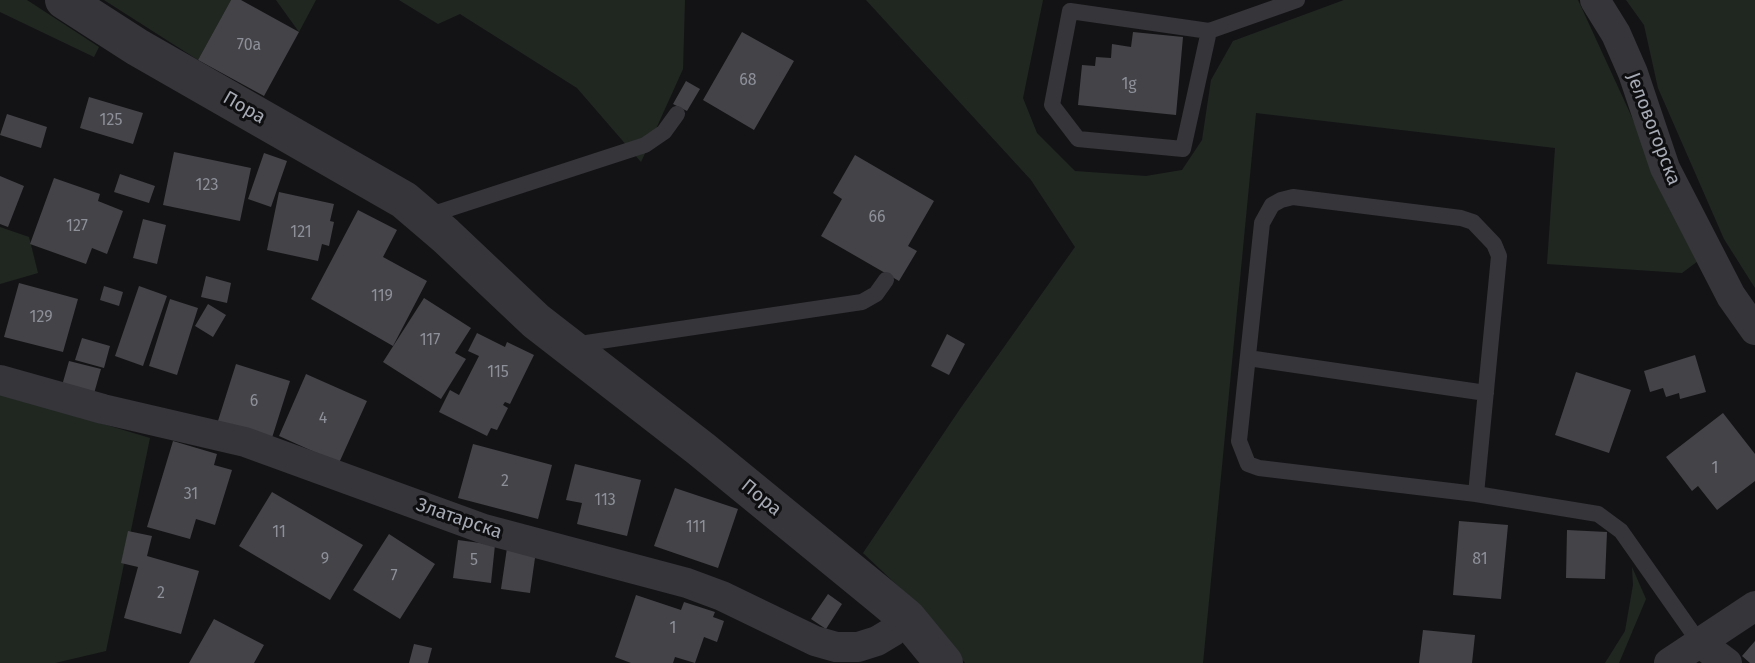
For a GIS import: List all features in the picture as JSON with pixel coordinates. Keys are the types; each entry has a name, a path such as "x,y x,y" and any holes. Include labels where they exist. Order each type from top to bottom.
{"street":[{"name":"Пора","path":"64,0 137,47 376,183 424,216 510,298 567,346 712,458 907,618 944,663"},
{"name":"Јеловогорска","path":"1594,0 1616,34 1633,73 1665,168 1731,296 1755,330"},
{"name":"Златарска","path":"0,380 103,409 245,442 484,529 687,583 722,596 815,641 836,647 858,647 877,641 907,618"},
{"path":"1669,663 1755,606"},
{"path":"1699,642 1727,663"}],"lane":[{"path":"1209,31 1183,149 1078,139 1052,106 1070,10 1209,31 1297,0"},
{"path":"424,216 645,145 663,132 677,114"},
{"path":"1476,494 1499,256 1494,244 1473,222 1461,218 1293,197 1272,205 1262,223 1239,441 1248,464 1259,468 1476,494 1587,510 1598,514 1621,531 1699,642"},
{"path":"567,346 862,302 876,294 886,280"},
{"path":"1248,358 1486,393"}],"shaded area":[{"path":"0,0 27,0 99,47 94,57 0,12"},
{"path":"104,0 231,0 198,60"},
{"path":"276,0 316,0 299,32"},
{"path":"399,0 685,0 683,69 641,162 577,88 460,14 438,24"},
{"path":"866,0 1043,0 1023,98 1037,133 1075,171 1146,176 1182,170 1202,140 1211,80 1233,41 1344,0 1578,0 1698,261 1682,273 1547,264 1555,148 1256,113 1203,663 965,663 916,603 863,553 960,409 1075,247 1031,180"},
{"path":"1626,0 1755,0 1755,288 1724,239 1658,88 1644,25"},
{"path":"0,227 29,237 38,273 0,284"},
{"path":"0,393 150,438 106,651 55,663 0,663"},
{"path":"1632,567 1646,599 1619,663 1605,663 1625,631 1633,585"}],"building":[{"path":"231,0 241,0 299,32 264,96 198,60"},
{"path":"742,32 794,61 754,130 703,100"},
{"path":"1133,32 1183,37 1176,115 1078,105 1082,65 1095,66 1096,57 1111,58 1112,44 1131,47"},
{"path":"686,81 700,89 687,111 673,104"},
{"path":"89,97 143,113 133,144 80,128"},
{"path":"7,114 47,127 41,148 0,135"},
{"path":"174,152 251,168 240,221 163,205"},
{"path":"264,153 287,161 271,207 248,199"},
{"path":"855,155 934,201 908,246 917,251 899,281 821,236 842,199 833,193"},
{"path":"120,174 155,186 149,203 114,192"},
{"path":"0,176 24,186 8,227 0,224"},
{"path":"54,178 100,194 98,201 123,211 107,254 92,248 86,264 30,244"},
{"path":"279,192 334,204 330,221 334,222 329,246 322,244 318,261 267,250"},
{"path":"358,210 397,230 383,257 427,281 393,346 311,299"},
{"path":"143,219 166,225 157,264 133,258"},
{"path":"206,276 231,283 227,303 201,297"},
{"path":"19,283 78,299 63,352 4,337"},
{"path":"104,286 123,292 119,306 100,300"},
{"path":"139,286 167,296 143,366 115,356"},
{"path":"424,298 471,328 455,353 466,359 441,399 383,362"},
{"path":"170,299 198,308 177,375 149,366"},
{"path":"208,304 226,315 213,337 195,326"},
{"path":"477,333 505,347 507,342 534,355 510,404 505,402 503,405 508,408 497,430 491,428 487,436 439,412 450,390 459,395 479,356 468,351"},
{"path":"947,334 965,344 949,375 931,366"},
{"path":"82,338 110,346 104,368 75,360"},
{"path":"1695,355 1706,392 1680,399 1679,393 1666,397 1663,388 1650,392 1644,371"},
{"path":"69,361 101,369 93,397 61,389"},
{"path":"236,364 290,381 271,441 217,424"},
{"path":"1576,372 1631,390 1609,453 1555,435"},
{"path":"306,374 367,401 339,463 279,436"},
{"path":"1723,413 1755,454 1755,481 1717,510 1698,486 1692,491 1666,457"},
{"path":"173,441 217,454 214,465 232,470 215,525 196,519 190,539 147,527"},
{"path":"473,444 552,465 538,519 458,498"},
{"path":"575,464 641,480 627,536 577,524 582,503 566,500"},
{"path":"675,488 738,509 718,568 654,546"},
{"path":"272,492 363,545 330,600 239,546"},
{"path":"1459,521 1508,525 1501,599 1453,595"},
{"path":"1567,530 1607,532 1605,579 1566,578"},
{"path":"128,531 152,536 147,556 199,571 181,634 124,618 138,567 121,563"},
{"path":"389,534 435,564 400,619 353,590"},
{"path":"458,540 495,545 491,583 453,578"},
{"path":"507,548 536,551 530,593 501,589"},
{"path":"828,594 842,604 826,629 811,619"},
{"path":"636,595 681,610 684,602 715,612 713,617 724,621 717,642 704,637 695,663 675,657 673,663 631,663 615,657"},
{"path":"214,619 264,645 254,663 189,663"},
{"path":"1423,630 1475,635 1472,663 1419,663"},
{"path":"1755,641 1755,663 1750,663 1742,656"},
{"path":"414,644 432,648 428,663 409,663"}]}
